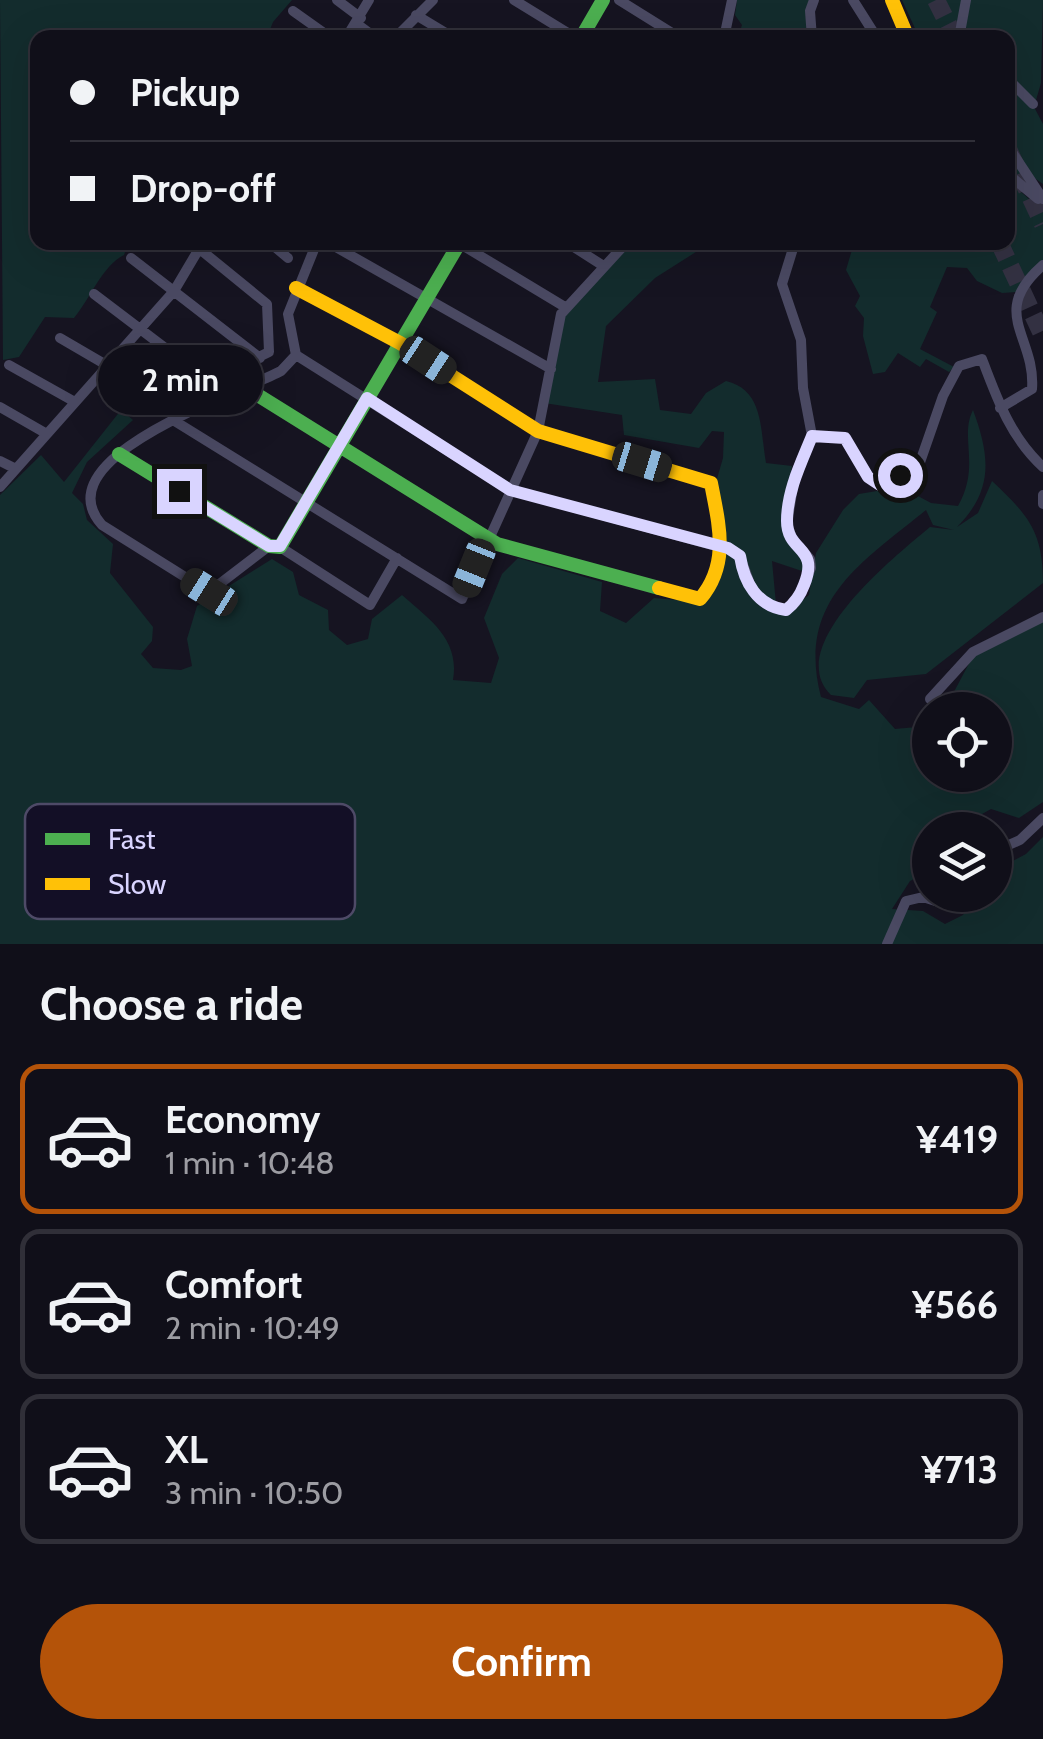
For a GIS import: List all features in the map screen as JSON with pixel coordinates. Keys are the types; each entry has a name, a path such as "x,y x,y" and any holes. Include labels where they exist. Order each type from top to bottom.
{"main road":[{"path":"583,30 603,0"},
{"path":"892,0 905,30"},
{"path":"120,454 274,546 307,500 455,250"},
{"path":"248,389 497,544 700,599 710,590 723,548 711,483 538,431 400,342 296,288"}],"street":[{"path":"337,0 368,30"},
{"path":"352,30 369,0"},
{"path":"402,30 433,0"},
{"path":"514,0 565,30"},
{"path":"619,0 667,30"},
{"path":"727,30 732,0"},
{"path":"811,30 810,11 814,0"},
{"path":"853,0 872,30"},
{"path":"960,30 966,0"},
{"path":"294,11 320,30"},
{"path":"416,15 441,30"},
{"path":"1015,87 1033,104"},
{"path":"1015,157 1043,201"},
{"path":"1015,179 1043,201"},
{"path":"0,487 174,292 195,250"},
{"path":"94,294 206,379 214,380 268,352 267,304 204,250"},
{"path":"278,250 288,258"},
{"path":"313,250 288,314 296,355 510,490 723,548 740,556 743,576 764,603 786,610 796,602 810,559 792,538 787,524 796,475 812,436 801,340 782,284 793,250"},
{"path":"343,250 551,370"},
{"path":"471,250 565,307"},
{"path":"579,250 602,265"},
{"path":"174,420 462,598 538,431 565,307 618,250"},
{"path":"131,258 260,358"},
{"path":"1000,408 1032,389 1015,309 1018,294 1043,265"},
{"path":"60,338 108,366"},
{"path":"296,355 281,372 174,420 97,472 91,484 94,516 209,592 274,546 370,604 397,558"},
{"path":"812,436 845,438 868,477 880,485 919,465 943,396 960,366 982,359 1000,408 1026,451 1043,467"},
{"path":"10,365 76,402"},
{"path":"0,408 47,434"},
{"path":"0,461 16,469"},
{"path":"1043,495 1043,504"},
{"path":"936,692 973,652 1043,618"},
{"path":"1012,843 1043,818"},
{"path":"888,944 906,902 912,900"}],"green space":[{"path":"0,0 292,0 270,30 30,30 30,250 126,250 74,318 45,317 19,357 3,360"},
{"path":"737,0 810,0 809,30 740,30 742,25 735,15"},
{"path":"902,0 1043,0 1041,83 1034,107 1043,124 1043,184 1033,177 1015,177 1015,30 916,30"},
{"path":"1015,187 1043,211 1043,260 1016,292 1002,293 977,281 967,268 947,267 930,307 937,312 920,349 954,367 949,372 926,359 920,367 898,353 885,372 873,374 863,336 864,318 855,306 860,296 846,270 852,250 1015,250"},
{"path":"620,250 699,250 655,278 606,326 598,382 655,379 660,410 691,414 706,393 726,381 747,393 761,424 766,463 792,466 783,523 808,563 805,572 772,561 776,604 790,609 809,595 816,553 843,510 859,494 901,487 931,503 958,506 968,478 968,431 973,410 983,442 985,472 978,500 957,527 978,513 992,481 1031,525 1040,550 1043,583 926,674 867,680 854,698 831,695 820,675 821,652 832,627 871,579 930,527 954,530 933,525 926,510 879,548 840,587 826,610 818,635 816,664 821,697 859,709 869,700 895,729 912,727 912,792 1012,792 1012,692 954,692 974,654 1043,621 1043,802 1019,818 1012,812 991,809 912,812 912,880 892,909 925,912 945,924 965,912 1012,912 1012,861 1043,837 1043,944 0,944 0,495 41,455 64,482 121,410 133,420 87,462 72,493 83,504 87,520 113,544 110,573 153,627 152,641 141,654 153,668 181,670 192,666 187,639 197,606 272,559 293,572 299,595 328,610 329,630 347,645 368,639 372,619 402,595 447,641 454,666 453,680 491,683 499,658 484,618 502,574 518,558 602,582 600,611 626,623 654,598 701,602 725,559 716,482 723,458 724,432 712,431 699,448 624,435 622,415 544,403 565,307"}],"tunnel":[{"path":"936,0 951,30"},
{"path":"1015,164 1043,224"},
{"path":"1003,250 1043,336"}],"traffic: fast":[{"path":"586,30 603,0"},
{"path":"119,454 269,546 280,547 455,250"},
{"path":"248,389 497,544 659,588"}],"traffic: slow":[{"path":"892,0 905,30"},
{"path":"296,288 400,343 538,431 711,483 720,544 716,572 700,599 659,588"}],"route":[{"path":"179,491 269,546 280,546 367,398 510,490 728,548 740,556 743,576 764,603 786,610 796,602 811,568 810,559 792,538 787,524 796,475 812,436 845,438 868,477 880,485 900,475"}]}
